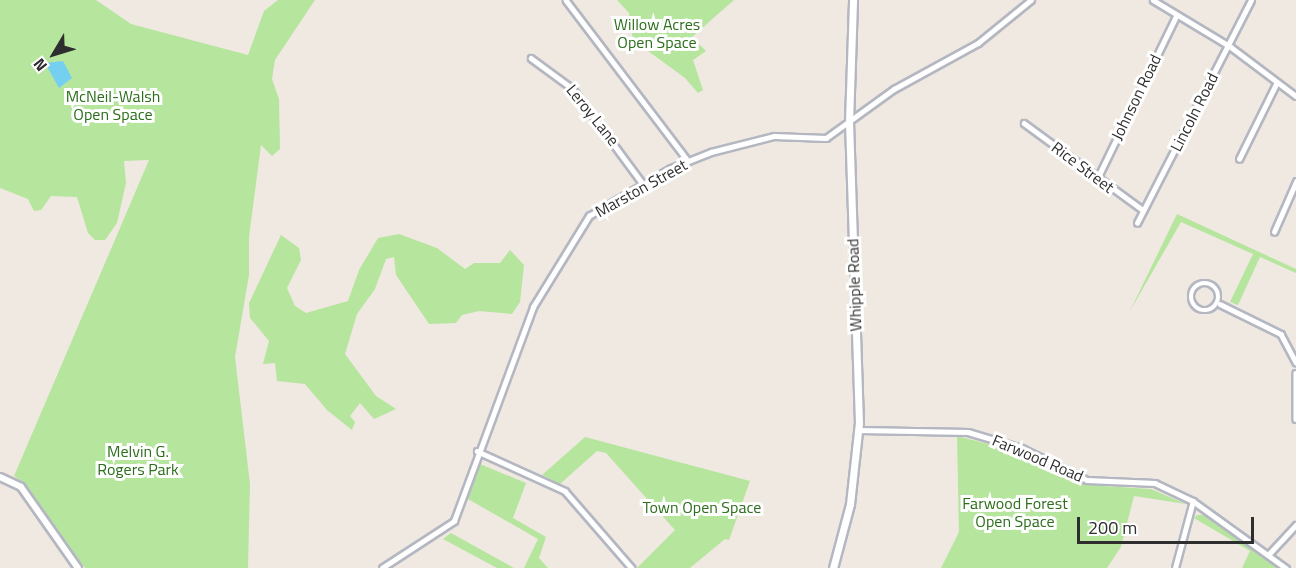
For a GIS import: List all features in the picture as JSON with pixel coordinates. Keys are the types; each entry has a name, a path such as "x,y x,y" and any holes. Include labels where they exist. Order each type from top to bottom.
{"main road":[{"name":"Whipple Road","path":"833,568 850,504 859,430 849,122 853,0"}],"street":[{"path":"566,0 688,161"},
{"name":"Marston Street","path":"382,568 454,521 477,451 533,307 555,266 589,216 688,161 753,139 826,138 894,89 978,43 1031,0"},
{"path":"1153,0 1176,16 1228,45 1276,84 1296,96"},
{"name":"Lincoln Road","path":"1137,224 1251,0"},
{"name":"Johnson Road","path":"1097,179 1176,16"},
{"name":"Leroy Lane","path":"531,58 573,89 643,184"},
{"path":"1239,159 1276,84"},
{"name":"Rice Street","path":"1024,123 1097,179 1143,210"},
{"path":"1274,232 1296,182"},
{"path":"1198,284 1210,287 1219,294 1220,304 1212,310 1200,307 1190,300 1190,290 1198,284"},
{"path":"1220,304 1281,334 1296,362"},
{"path":"1296,373 1296,419"},
{"name":"Farwood Road","path":"859,430 932,429 987,435 1088,480 1150,482 1193,501 1286,568"},
{"path":"477,451 565,491 632,568"},
{"path":"0,477 21,487 78,568"},
{"path":"1175,568 1193,501"},
{"path":"1268,555 1296,525"}],"green space":[{"name":"Melvin G. Rogers Park","path":"0,0 96,0 131,24 248,55 264,11 278,0 315,0 275,60 272,79 279,99 280,149 272,156 261,145 249,237 249,275 235,357 250,484 248,568 85,568 25,484 14,476 149,160 124,161 126,183 117,223 105,240 95,240 88,233 77,197 51,196 41,210 34,211 28,199 0,188"},
{"name":"Willow Acres Open Space","path":"617,0 734,0 692,37 706,51 693,60 703,90 698,93 685,78 633,40 629,13"},
{"path":"1177,214 1296,269 1296,273 1260,257 1238,305 1230,302 1253,254 1181,222 1130,311"},
{"path":"399,234 437,248 465,269 474,263 500,263 510,250 524,265 520,302 512,314 479,311 462,315 456,323 429,324 396,275 394,257 386,259 375,289 357,314 345,354 376,396 396,409 374,419 360,403 350,416 355,422 352,430 327,410 305,384 277,381 275,363 263,364 269,341 250,318 249,303 281,235 299,248 301,260 287,288 295,306 306,313 348,301 359,270 378,238"},
{"name":"Farwood Forest Open Space","path":"957,436 1012,450 1088,485 1151,489 1186,504 1134,496 1121,547 1107,568 941,568 959,532"},
{"name":"Town Open Space","path":"585,437 750,481 729,540 725,539 690,568 637,568 675,530 606,453 597,451 560,484 542,475"},
{"path":"480,464 526,483 513,518 546,537 539,558 548,568 524,568 538,539 468,499"},
{"path":"1197,515 1204,515 1277,568 1242,568 1250,551 1194,518"},
{"path":"451,533 514,568 497,568 443,539"}],"water":[{"path":"63,61 72,78 59,88 45,63"}],"park label":[{"name":"McNeil-Walsh Open Space","path":"113,105"}]}
